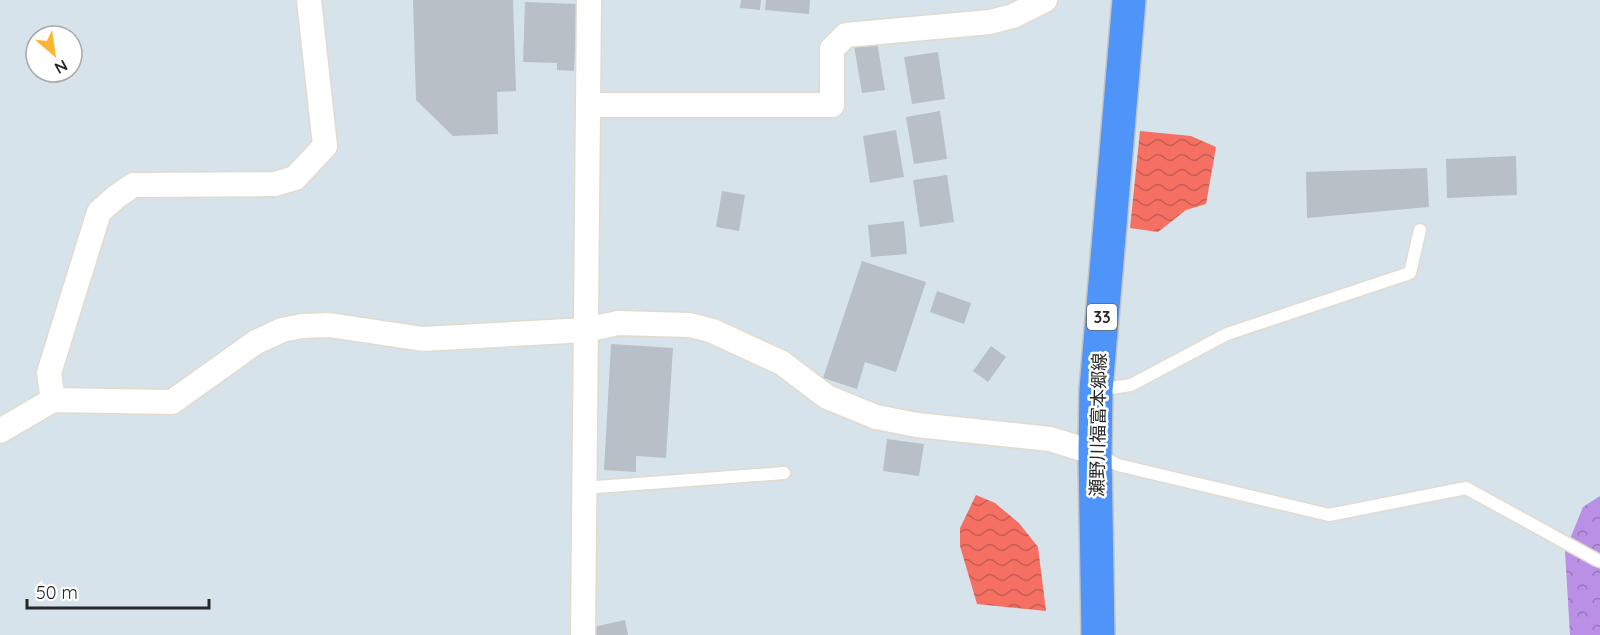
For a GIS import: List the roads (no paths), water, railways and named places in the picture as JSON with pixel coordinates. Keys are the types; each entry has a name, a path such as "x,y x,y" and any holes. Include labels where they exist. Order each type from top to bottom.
{"main road":[{"name":"瀬野川福富本郷線","path":"1098,635 1096,390 1129,0"}],"street":[{"path":"53,400 49,373 99,212 133,185 274,184 295,178 325,147 309,0"},
{"path":"583,635 589,0"},
{"path":"589,105 832,105 832,49 846,35 990,22 1013,16 1045,0"},
{"path":"0,431 53,400 172,402 256,342 282,330 302,326 329,326 423,339 586,330 618,323 690,325 713,331 782,363 827,397 876,417 917,426 1050,439 1095,453"}],"lane":[{"path":"1096,390 1131,385 1227,334 1410,273 1420,230"},
{"path":"1095,453 1118,465 1329,515 1466,488 1600,561"},
{"path":"583,488 784,473"}],"water":[{"path":"1140,131 1191,136 1216,147 1206,204 1186,210 1158,232 1130,228"},
{"path":"976,495 995,503 1019,523 1038,547 1046,611 977,604 960,546 960,528"}]}
